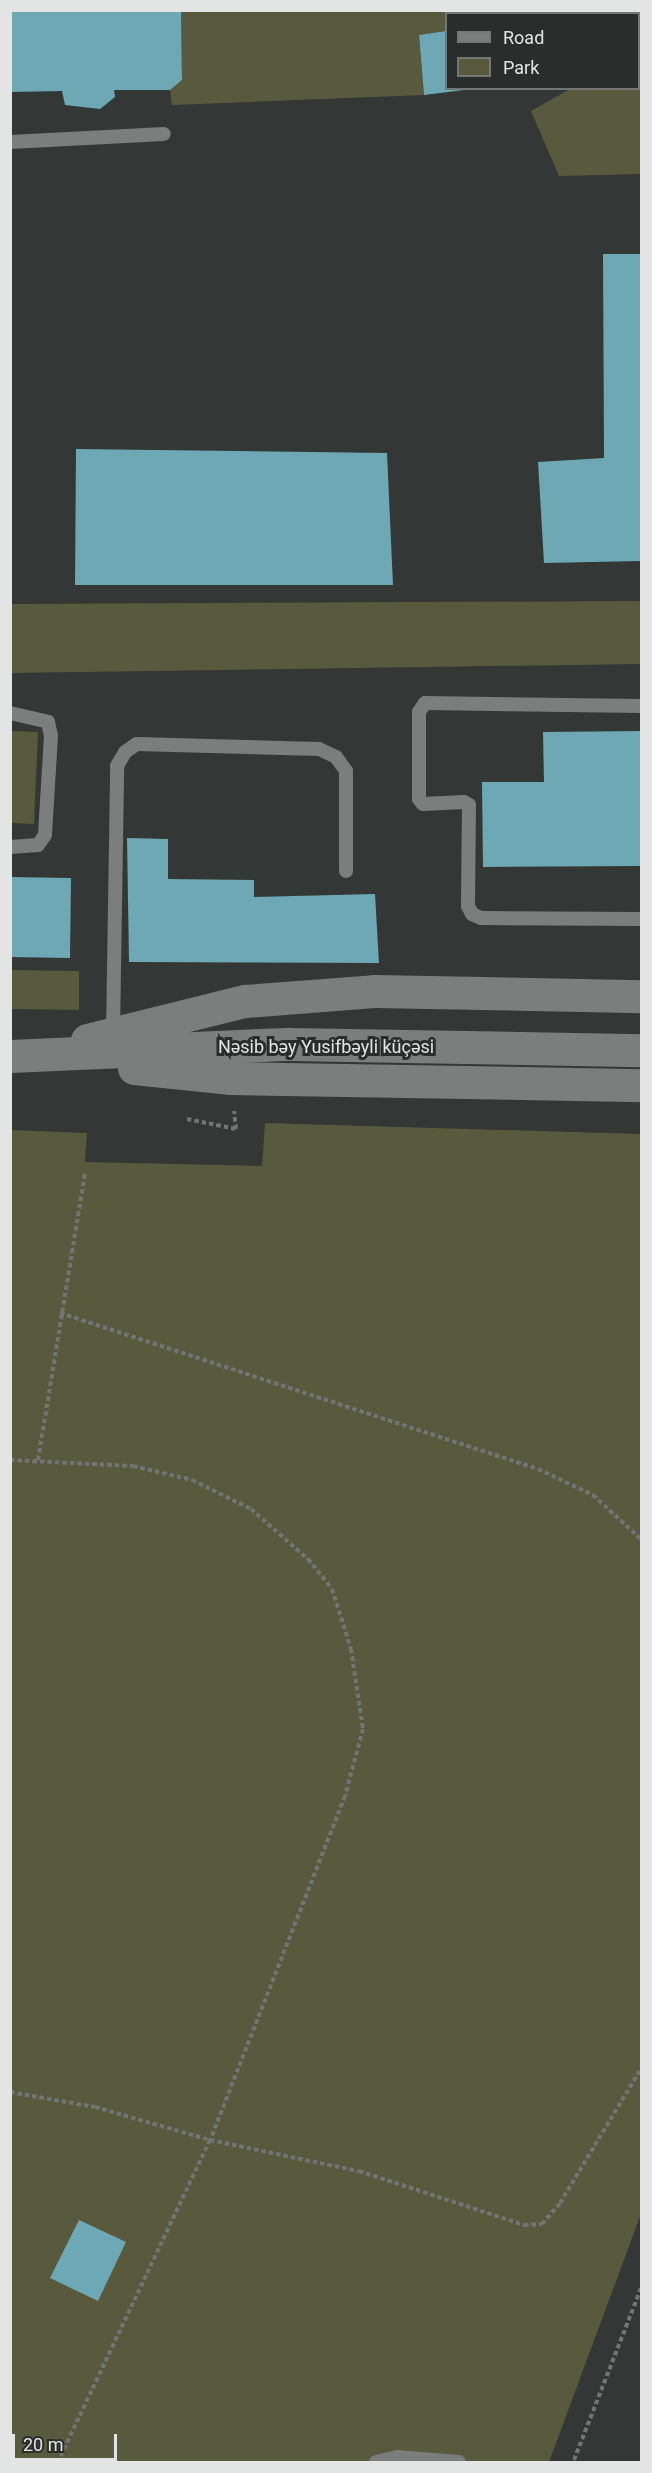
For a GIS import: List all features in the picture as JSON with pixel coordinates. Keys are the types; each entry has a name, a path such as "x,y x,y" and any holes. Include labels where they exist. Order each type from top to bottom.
{"main road":[{"path":"17,1057 245,1001 374,991 642,996"},
{"name":"Nəsib bəy Yusifbəyli küçəsi","path":"17,1057 288,1044 642,1050"},
{"path":"17,1057 231,1078 642,1085"}],"lane":[{"path":"10,142 164,134"},
{"path":"642,706 425,703 419,712 419,799 423,804 464,802 469,805 468,906 472,914 481,918 642,919"},
{"path":"10,713 48,722 51,736 45,835 38,845 10,847"},
{"path":"113,1033 117,766 125,752 137,744 319,749 336,757 346,771 346,871"},
{"path":"376,2463 397,2457 459,2463"}],"path":[{"path":"187,1119 236,1130"},
{"path":"38,1460 60,1313 86,1173"},
{"path":"60,1313 538,1469 593,1495 642,1540"},
{"path":"10,1460 133,1466 192,1480 251,1509 308,1559 332,1589 351,1649 363,1729 345,1796 210,2140 58,2463"},
{"path":"10,2092 95,2107 210,2140 359,2171 524,2225 543,2224 560,2203 642,2067"},
{"path":"574,2460 642,2286"}],"green space":[{"path":"181,11 555,11 445,12 445,31 419,35 424,95 172,105 170,90 182,80"},
{"path":"641,23 641,174 559,176 531,111 568,90 640,90"},
{"path":"641,601 641,664 11,673 11,604"},
{"path":"11,731 38,732 34,824 11,823"},
{"path":"11,970 79,971 79,1010 11,1009"},
{"path":"265,1123 641,1134 641,2214 549,2462 11,2462 11,1130 87,1133 85,1162 262,1166"}],"building":[{"path":"10,10 181,10 182,80 170,90 114,90 115,97 100,109 65,105 62,91 10,92"},
{"path":"555,10 613,10 583,12 554,12"},
{"path":"445,31 445,90 464,90 424,95 419,35"},
{"path":"603,254 642,254 642,561 544,563 538,462 604,458"},
{"path":"76,449 387,453 393,585 75,585"},
{"path":"642,731 642,866 483,867 482,782 544,782 543,732"},
{"path":"127,838 168,839 168,879 254,880 254,897 375,894 379,963 129,962"},
{"path":"10,877 71,878 70,958 10,957"},
{"path":"79,2220 126,2242 98,2301 50,2278"}]}
